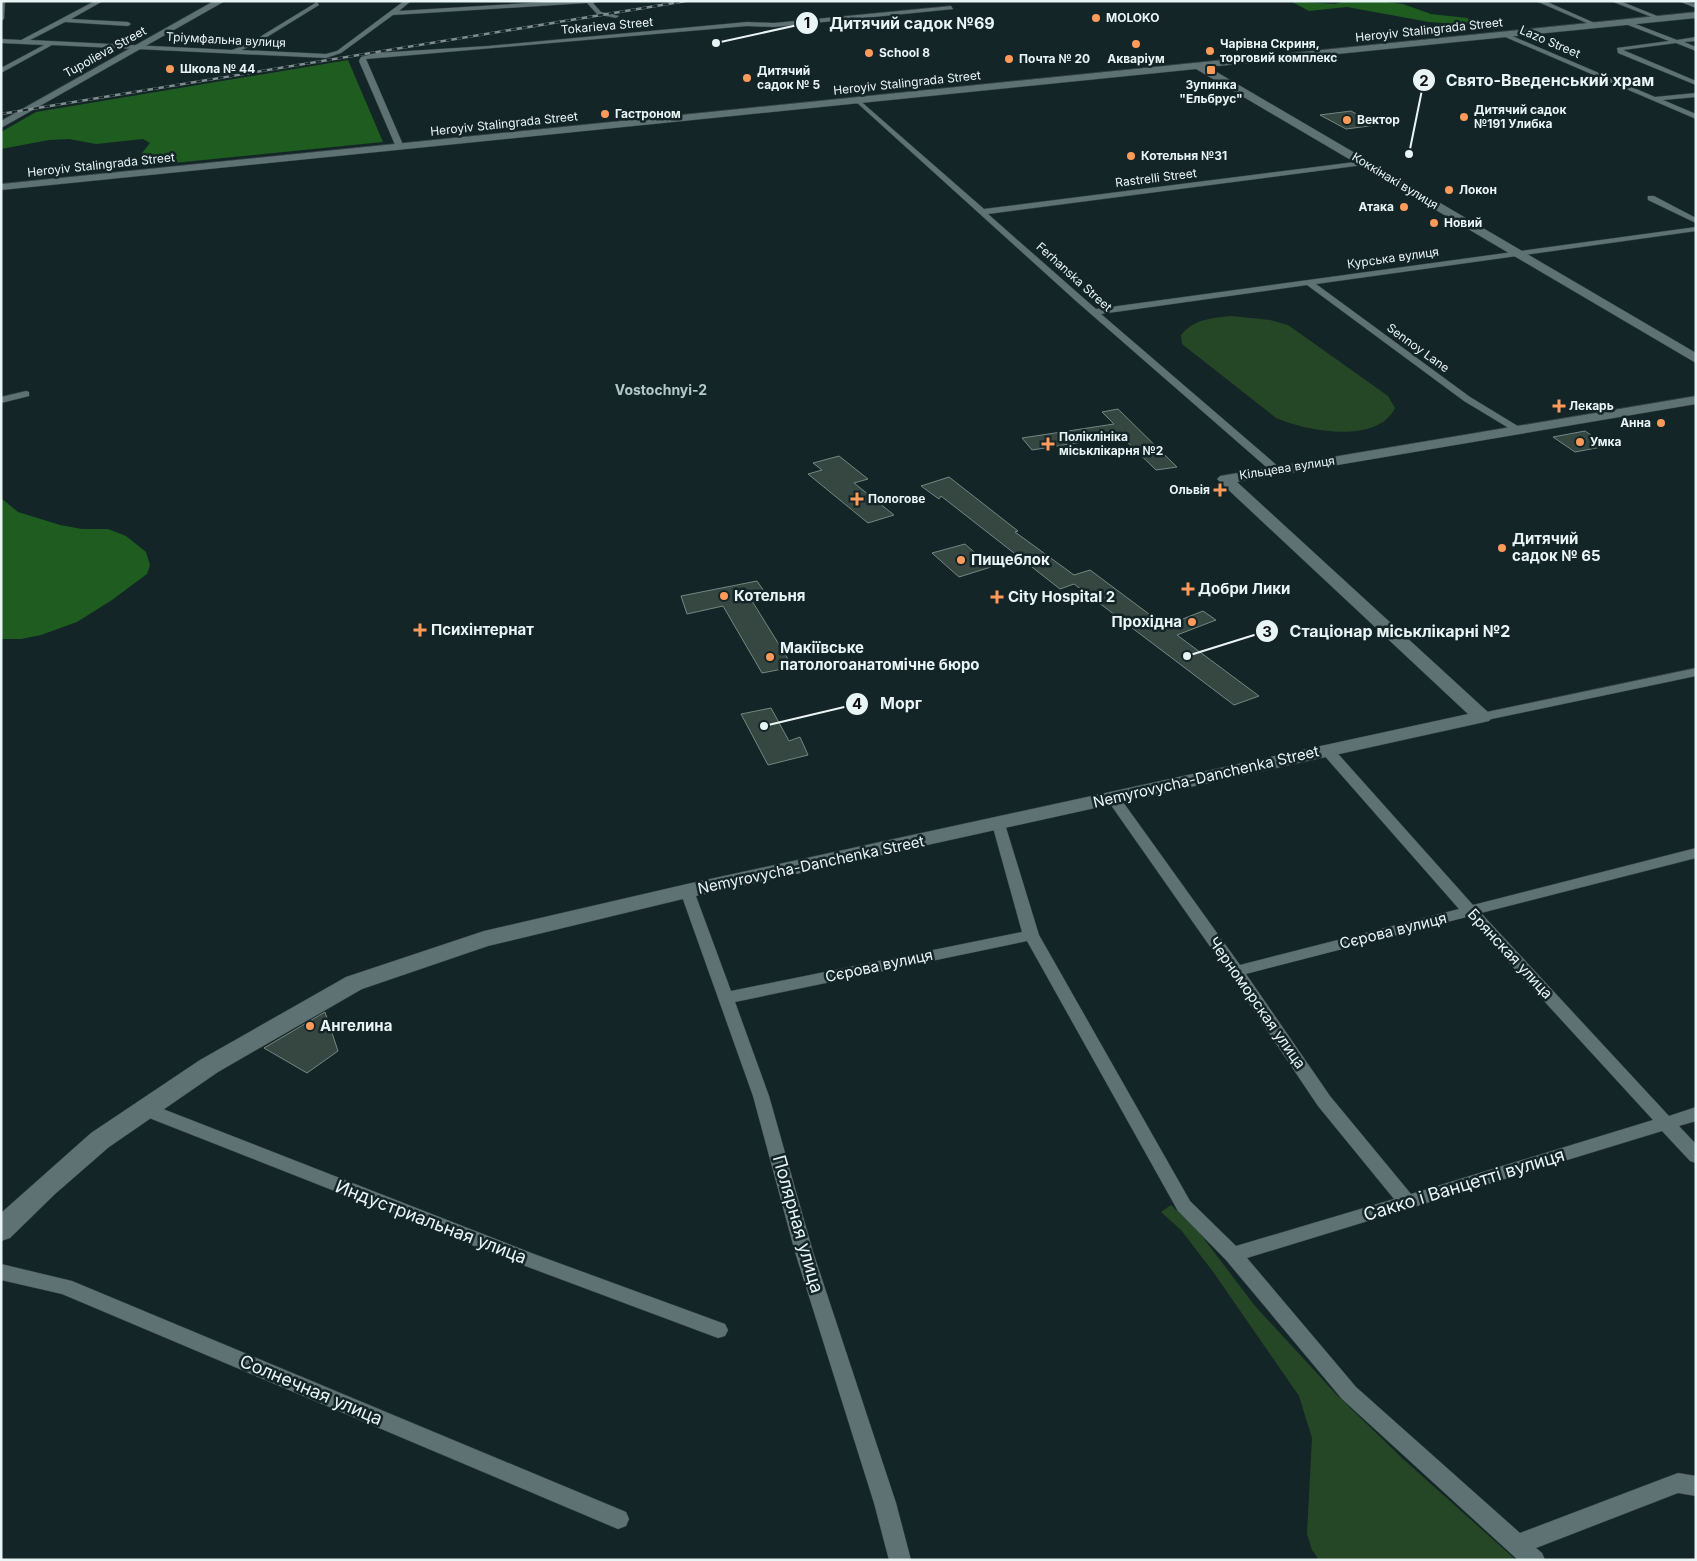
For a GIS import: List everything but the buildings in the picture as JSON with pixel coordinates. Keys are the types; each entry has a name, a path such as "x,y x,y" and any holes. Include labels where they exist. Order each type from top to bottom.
{"street":[{"path":"1,19 2,1"},
{"path":"21,42 100,1"},
{"name":"Tupolieva Street","path":"1,125 221,1"},
{"path":"391,13 408,1"},
{"path":"391,13 597,1"},
{"path":"1539,1 1596,25"},
{"path":"1614,1 1659,18"},
{"path":"1683,1 1696,6"},
{"path":"588,2 599,13 616,16"},
{"path":"231,51 252,44 316,4"},
{"name":"Tokarieva Street","path":"400,147 362,62 363,58 376,55 488,48 747,24 774,25 951,8"},
{"name":"Тріумфальна вулиця","path":"1,42 231,51 318,57 329,56 339,52 391,13"},
{"name":"Heroyiv Stalingrada Street","path":"1,187 1696,15"},
{"path":"63,20 128,24"},
{"path":"1625,22 1696,49"},
{"name":"Lazo Street","path":"1504,35 1696,118"},
{"path":"1696,39 1619,49 1620,52 1696,83"},
{"path":"1,71 51,44"},
{"name":"Коккінакі вулиця","path":"1197,65 1696,359"},
{"path":"1654,99 1696,95"},
{"name":"Ferhanska Street","path":"857,100 1094,312 1276,470"},
{"name":"Rastrelli Street","path":"982,212 1364,163"},
{"path":"1651,198 1696,221"},
{"name":"Курська вулиця","path":"1094,312 1696,229"},
{"name":"Sennoy Lane","path":"1308,282 1467,399 1517,430"},
{"path":"1,400 26,394"},
{"name":"Кільцева вулиця","path":"1482,717 1225,478 1696,400"},
{"name":"Nemyrovycha-Danchenka Street","path":"1,1230 46,1187 100,1140 209,1066 354,983 484,939 1327,750 1696,672"},
{"name":"Брянская улица","path":"1327,750 1470,911 1696,1156"},
{"name":"Черноморская улица","path":"1113,798 1236,971 1324,1101 1407,1202"},
{"path":"999,824 1031,935 1184,1206 1233,1255 1349,1393 1534,1560"},
{"name":"Сєрова вулиця","path":"1236,971 1696,853"},
{"name":"Полярная улица","path":"687,892 762,1096 804,1252 885,1503 900,1560"},
{"name":"Сєрова вулиця","path":"726,998 1031,935"},
{"name":"Индустриальная улица","path":"145,1109 526,1259 718,1330"},
{"name":"Сакко і Ванцетті вулиця","path":"1233,1255 1696,1114"},
{"name":"Солнечная улица","path":"1,1272 65,1287 618,1519"},
{"path":"1516,1545 1678,1483 1696,1486"}],"green space":[{"path":"1290,1 1335,4 1345,1 1378,1 1403,4 1431,14 1467,18 1472,22 1457,24 1429,22 1347,7 1309,11"},
{"path":"348,60 383,142 174,163 154,163 141,159 142,153 150,143 143,139 96,144 69,139 49,140 1,149 1,132 36,112"},
{"path":"1231,316 1270,320 1288,325 1388,396 1395,408 1386,420 1373,427 1358,431 1340,432 1323,430 1289,423 1276,418 1182,344 1181,335 1198,322"},
{"path":"1,498 18,512 60,525 82,529 108,529 126,536 146,552 150,565 147,574 112,600 77,622 41,635 21,639 1,639"},
{"path":"1171,1205 1198,1231 1255,1306 1336,1394 1403,1459 1516,1560 1319,1560 1312,1550 1307,1534 1312,1438 1299,1396 1214,1273 1181,1230 1161,1212"}],"railway":[{"path":"1,114 686,1"}],"place":[{"name":"MOLOKO","path":"1096,18"},
{"name":"Дитячий садок №69","path":"716,43"},
{"name":"Акваріум","path":"1136,44"},
{"name":"Чарівна Скриня, торговий комплекс","path":"1210,51"},
{"name":"School 8","path":"869,53"},
{"name":"Почта № 20","path":"1009,59"},
{"name":"Школа № 44","path":"170,69"},
{"name":"Зупинка \"Ельбрус\"","path":"1211,70"},
{"name":"Дитячий садок № 5","path":"747,78"},
{"name":"Гастроном","path":"605,114"},
{"name":"Дитячий садок №191 Улибка","path":"1464,117"},
{"name":"Вектор","path":"1347,120"},
{"name":"Свято-Введенський храм","path":"1409,154"},
{"name":"Котельня №31","path":"1131,156"},
{"name":"Локон","path":"1449,190"},
{"name":"Атака","path":"1404,207"},
{"name":"Новий","path":"1434,223"},
{"name":"Лекарь","path":"1559,406"},
{"name":"Анна","path":"1661,423"},
{"name":"Умка","path":"1580,442"},
{"name":"Поліклініка міськлікарня №2","path":"1048,444"},
{"name":"Ольвія","path":"1220,490"},
{"name":"Пологове","path":"857,499"},
{"name":"Дитячий садок № 65","path":"1502,548"},
{"name":"Пищеблок","path":"961,560"},
{"name":"Добри Лики","path":"1188,589"},
{"name":"Котельня","path":"724,596"},
{"name":"City Hospital 2","path":"997,597"},
{"name":"Прохідна","path":"1192,622"},
{"name":"Психінтернат","path":"420,630"},
{"name":"Стаціонар міськлікарні №2","path":"1187,656"},
{"name":"Макіївське патологоанатомічне бюро","path":"770,657"},
{"name":"Морг","path":"764,726"},
{"name":"Ангелина","path":"310,1026"}],"district":[{"name":"Vostochnyi-2","path":"661,390"}]}
